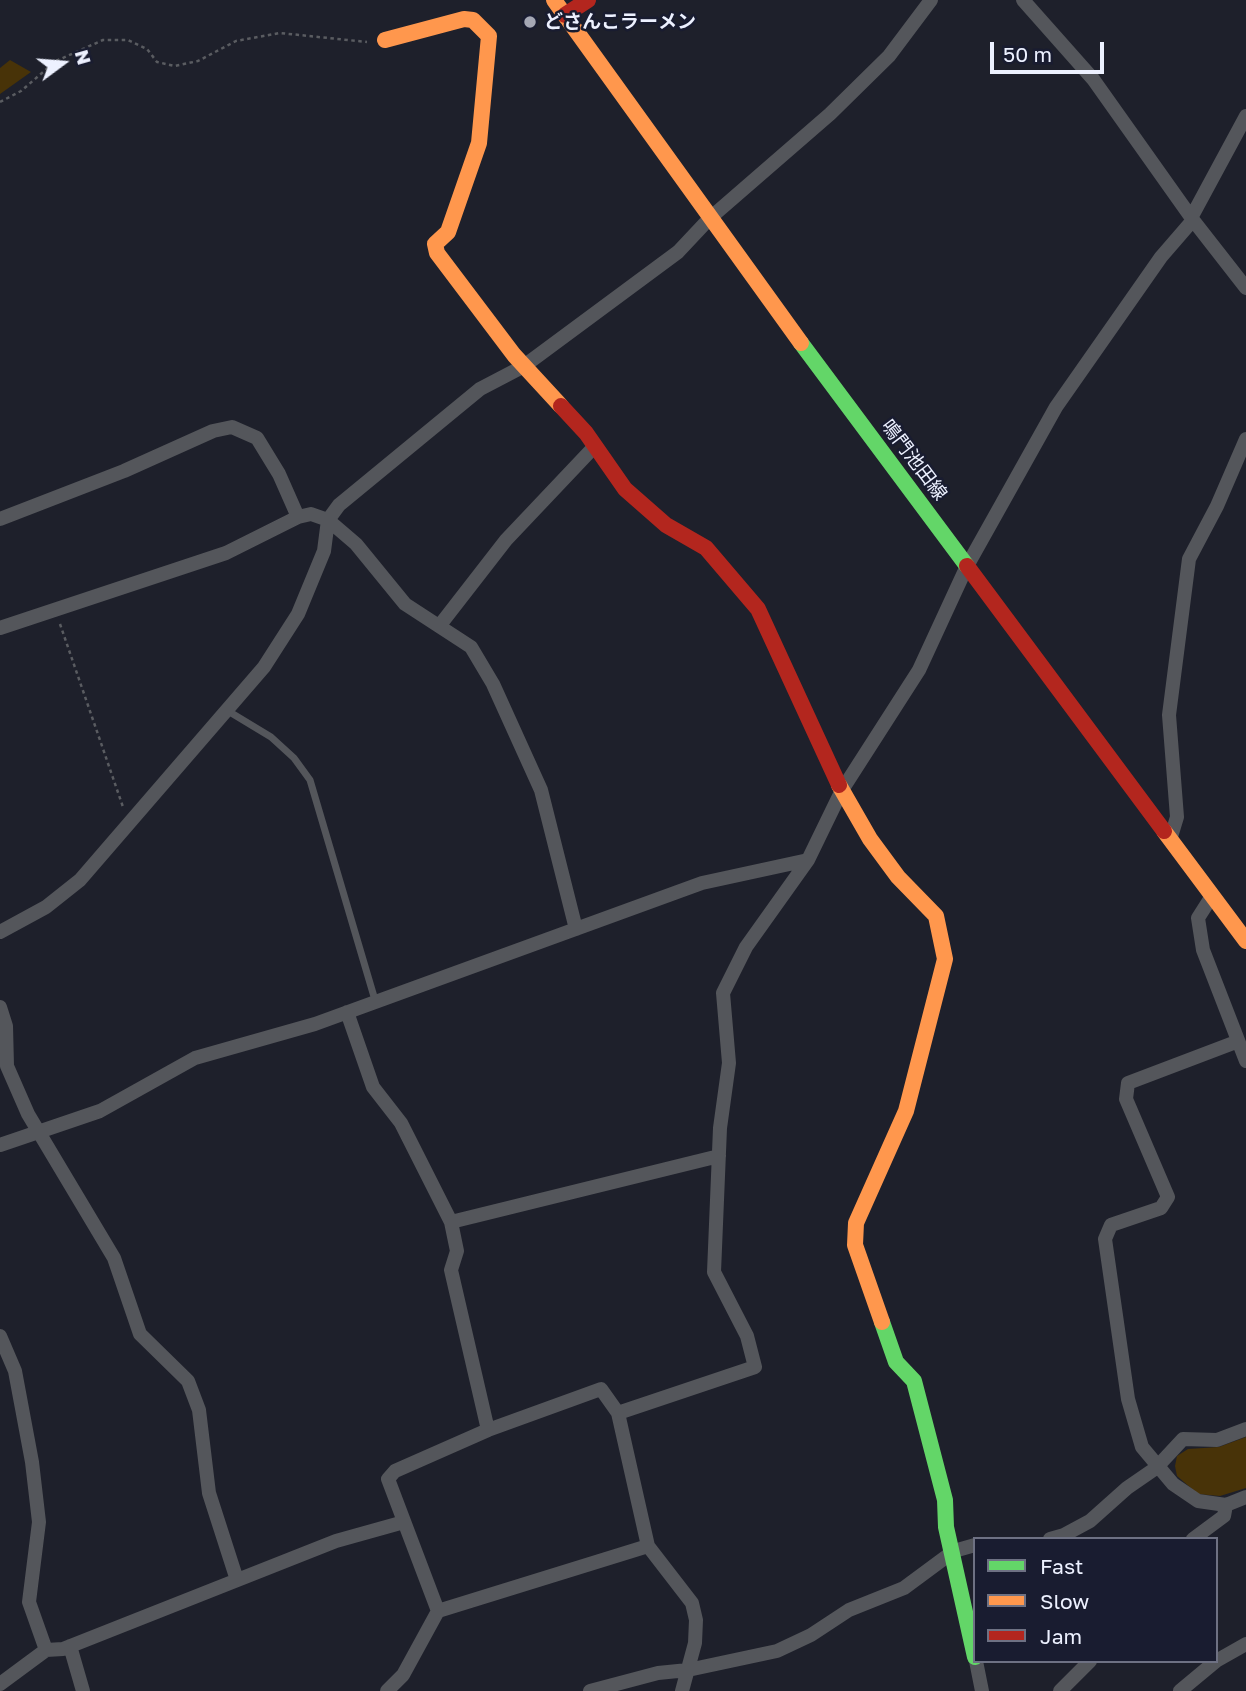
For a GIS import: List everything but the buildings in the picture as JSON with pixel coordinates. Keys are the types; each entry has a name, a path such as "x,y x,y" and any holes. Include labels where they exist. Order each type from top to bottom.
{"street":[{"name":"鳴門池田線","path":"554,0 709,219 1246,941"},
{"path":"565,15 588,0"},
{"path":"0,932 46,908 80,880 264,667 298,614 324,551 328,520 339,505 480,389 524,366 678,252 709,219 860,85 889,56 931,0"},
{"path":"1023,0 1093,79 1192,219 1246,288"},
{"path":"385,40 464,19 473,20 489,36 479,143 449,232 435,244 438,253 524,366 595,446 625,489 666,525 706,548 758,609 842,790 870,839 898,877 936,916 945,959 906,1111 856,1223 855,1245 896,1362 914,1381 937,1465 973,1649"},
{"path":"618,1413 755,1367 747,1336 714,1272 719,1156 729,1063 723,993 746,947 808,860 842,790 919,670 967,566 1056,407 1161,257 1192,219 1246,116"},
{"path":"0,519 124,471 213,431 232,427 257,438 279,474 298,517"},
{"path":"1170,840 1177,817 1169,715 1189,559 1217,506 1246,439"},
{"path":"440,625 506,540 595,446"},
{"path":"0,628 226,553 298,517 311,514 328,520 355,544 405,604 471,648 493,684 526,751 541,790 576,929"},
{"path":"0,1145 100,1111 195,1059 347,1012 702,883 808,860"},
{"path":"1212,896 1198,918 1203,950 1236,1042 1246,1061"},
{"path":"0,1007 6,1026 7,1066 38,1130 114,1258 140,1334 188,1381 199,1410 209,1493 237,1580"},
{"path":"347,1012 373,1087 401,1123 451,1222 457,1251 451,1270 488,1430"},
{"path":"1236,1042 1128,1083 1126,1099 1168,1197 1161,1208 1111,1225 1105,1239 1128,1399 1142,1447 1156,1468 1198,1501 1226,1505 1246,1497"},
{"path":"451,1222 719,1156"},
{"path":"0,1336 15,1371 32,1462 39,1522 29,1602 46,1650"},
{"path":"438,1611 388,1479 395,1471 488,1430 601,1389 618,1413 648,1546 692,1603 695,1632 682,1691"},
{"path":"1057,1537 1090,1521 1126,1488 1156,1468 1184,1439 1217,1440 1246,1429"},
{"path":"1196,1537 1224,1516 1226,1505"},
{"path":"0,1684 46,1650 70,1646 336,1541 404,1522"},
{"path":"387,1691 409,1666 438,1611 648,1546"},
{"path":"590,1691 658,1673 688,1671 777,1651 811,1635 849,1610 904,1588 954,1551 973,1546"},
{"path":"1218,1660 1246,1644"},
{"path":"70,1646 83,1691"},
{"path":"976,1663 982,1691"},
{"path":"1060,1691 1088,1663"},
{"path":"1180,1691 1214,1663"}],"lane":[{"path":"228,711 271,737 294,758 310,780 376,1000"}],"path":[{"path":"0,102 21,91 56,61 103,40 128,40 147,49 157,62 175,66 198,61 236,41 280,33 362,42 385,40"},
{"path":"54,608 126,815 131,822"}],"shaded area":[{"path":"10,60 31,72 0,94 0,68"},
{"path":"1246,1437 1246,1488 1220,1496 1198,1494 1177,1476 1177,1456 1188,1449 1219,1447"}],"traffic: fast":[{"path":"801,343 967,566"},
{"path":"882,1322 896,1362 914,1381 945,1500 946,1527 973,1648"}],"traffic: slow":[{"path":"554,0 801,343"},
{"path":"385,40 464,19 473,20 489,36 479,143 448,232 435,244 437,253 514,355 561,406"},
{"path":"839,785 870,839 898,877 936,916 945,959 906,1111 856,1223 855,1245 882,1322"},
{"path":"1164,831 1246,941"}],"traffic: jam":[{"path":"565,15 588,0"},
{"path":"561,406 586,433 625,489 666,525 706,548 758,609 839,785"},
{"path":"967,566 1164,831"}],"place":[{"name":"どさんこラーメン","path":"530,22"}]}
